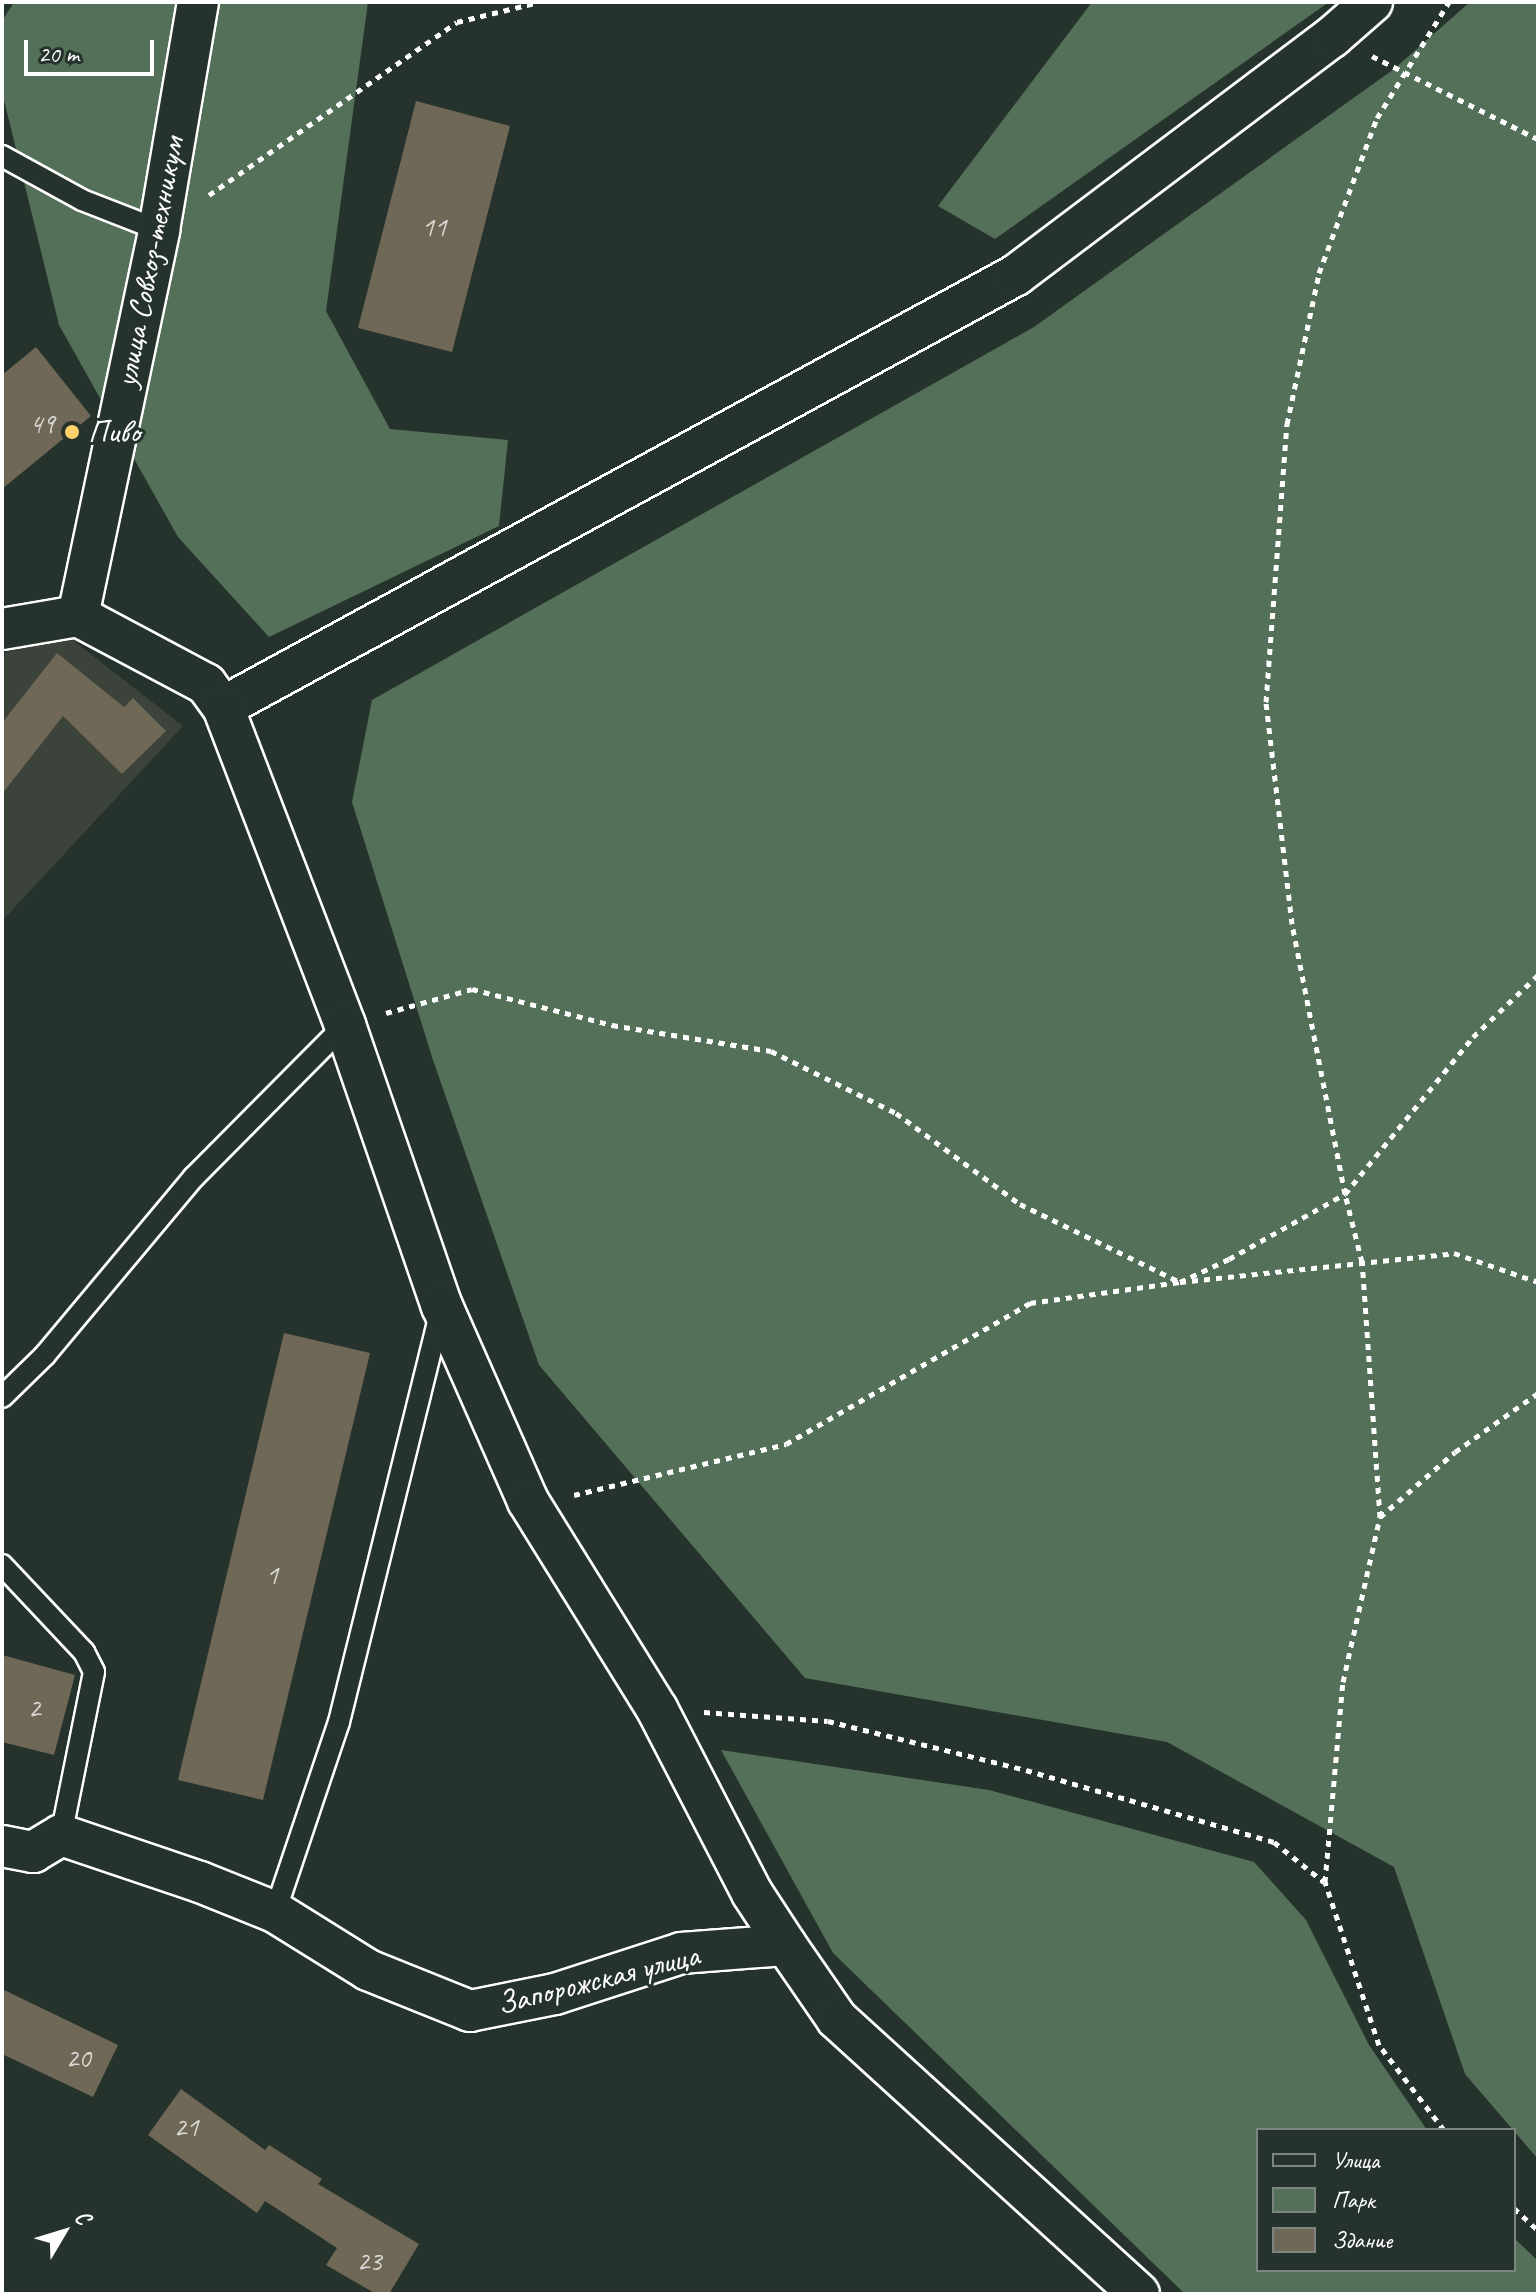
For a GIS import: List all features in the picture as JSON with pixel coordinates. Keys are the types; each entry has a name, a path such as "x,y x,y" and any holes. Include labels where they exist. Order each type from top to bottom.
{"street":[{"name":"улица Совхоз-техникум","path":"78,616 159,230 198,2"},
{"path":"223,707 1016,275 1332,37 1372,2"},
{"path":"6,633 78,616 206,684 223,707 345,1025 442,1306 531,1505 657,1709 752,1893 837,2019 1139,2294"},
{"path":"2,1846 33,1852 61,1835"},
{"name":"Запорожская улица","path":"61,1835 200,1882 275,1912 368,1970 470,2011 555,1994 681,1953 786,1945"}],"lane":[{"path":"2,156 82,200 159,230"},
{"path":"2,1397 45,1355 194,1177 345,1025"},
{"path":"275,1912 339,1722 442,1306"},
{"path":"2,1565 84,1652 94,1672 61,1835"}],"path":[{"path":"159,230 457,22 539,2"},
{"path":"1442,2128 1379,2045 1325,1882 1343,1682 1380,1517 1362,1262 1345,1194 1292,924 1266,702 1287,424 1319,273 1377,118 1449,2"},
{"path":"1332,37 1538,139"},
{"path":"1180,1282 1345,1194 1473,1037 1538,975"},
{"path":"345,1025 472,989 612,1025 771,1051 896,1113 1020,1204 1180,1282"},
{"path":"531,1505 786,1444 1030,1303 1180,1282 1454,1253 1538,1282"},
{"path":"1380,1517 1455,1452 1538,1393"},
{"path":"657,1709 828,1721 1026,1770 1274,1842 1325,1882"},
{"path":"1516,2210 1538,2230"}],"shaded area":[{"path":"65,634 183,726 2,921 2,654"}],"green space":[{"path":"14,2 368,2 326,311 390,429 508,440 499,526 269,637 178,537 59,325 2,92 2,21"},
{"path":"1092,2 1329,2 995,239 938,206"},
{"path":"1470,2 1538,2 1538,2159 1516,2133 1516,2128 1511,2128 1465,2074 1394,1867 1167,1742 805,1678 539,1365 433,1060 352,802 372,700 1034,327 1394,69"},
{"path":"721,1750 989,1790 1254,1862 1306,1920 1369,2045 1426,2128 1256,2128 1256,2272 1516,2272 1516,2240 1538,2261 1538,2294 1185,2294 833,1953"}],"building":[{"path":"416,101 510,126 452,352 358,328"},
{"path":"36,347 91,416 2,489 2,375"},
{"path":"57,653 124,707 133,698 166,731 122,774 63,716 2,794 2,723"},
{"path":"284,1333 370,1353 263,1800 178,1780"},
{"path":"2,1655 75,1675 54,1755 2,1742"},
{"path":"2,1989 118,2045 93,2097 2,2054"},
{"path":"181,2089 265,2150 269,2145 322,2179 318,2184 419,2244 389,2294 376,2294 326,2265 337,2248 265,2201 257,2213 148,2135"}],"place":[{"name":"Пиво","path":"72,432"}]}
